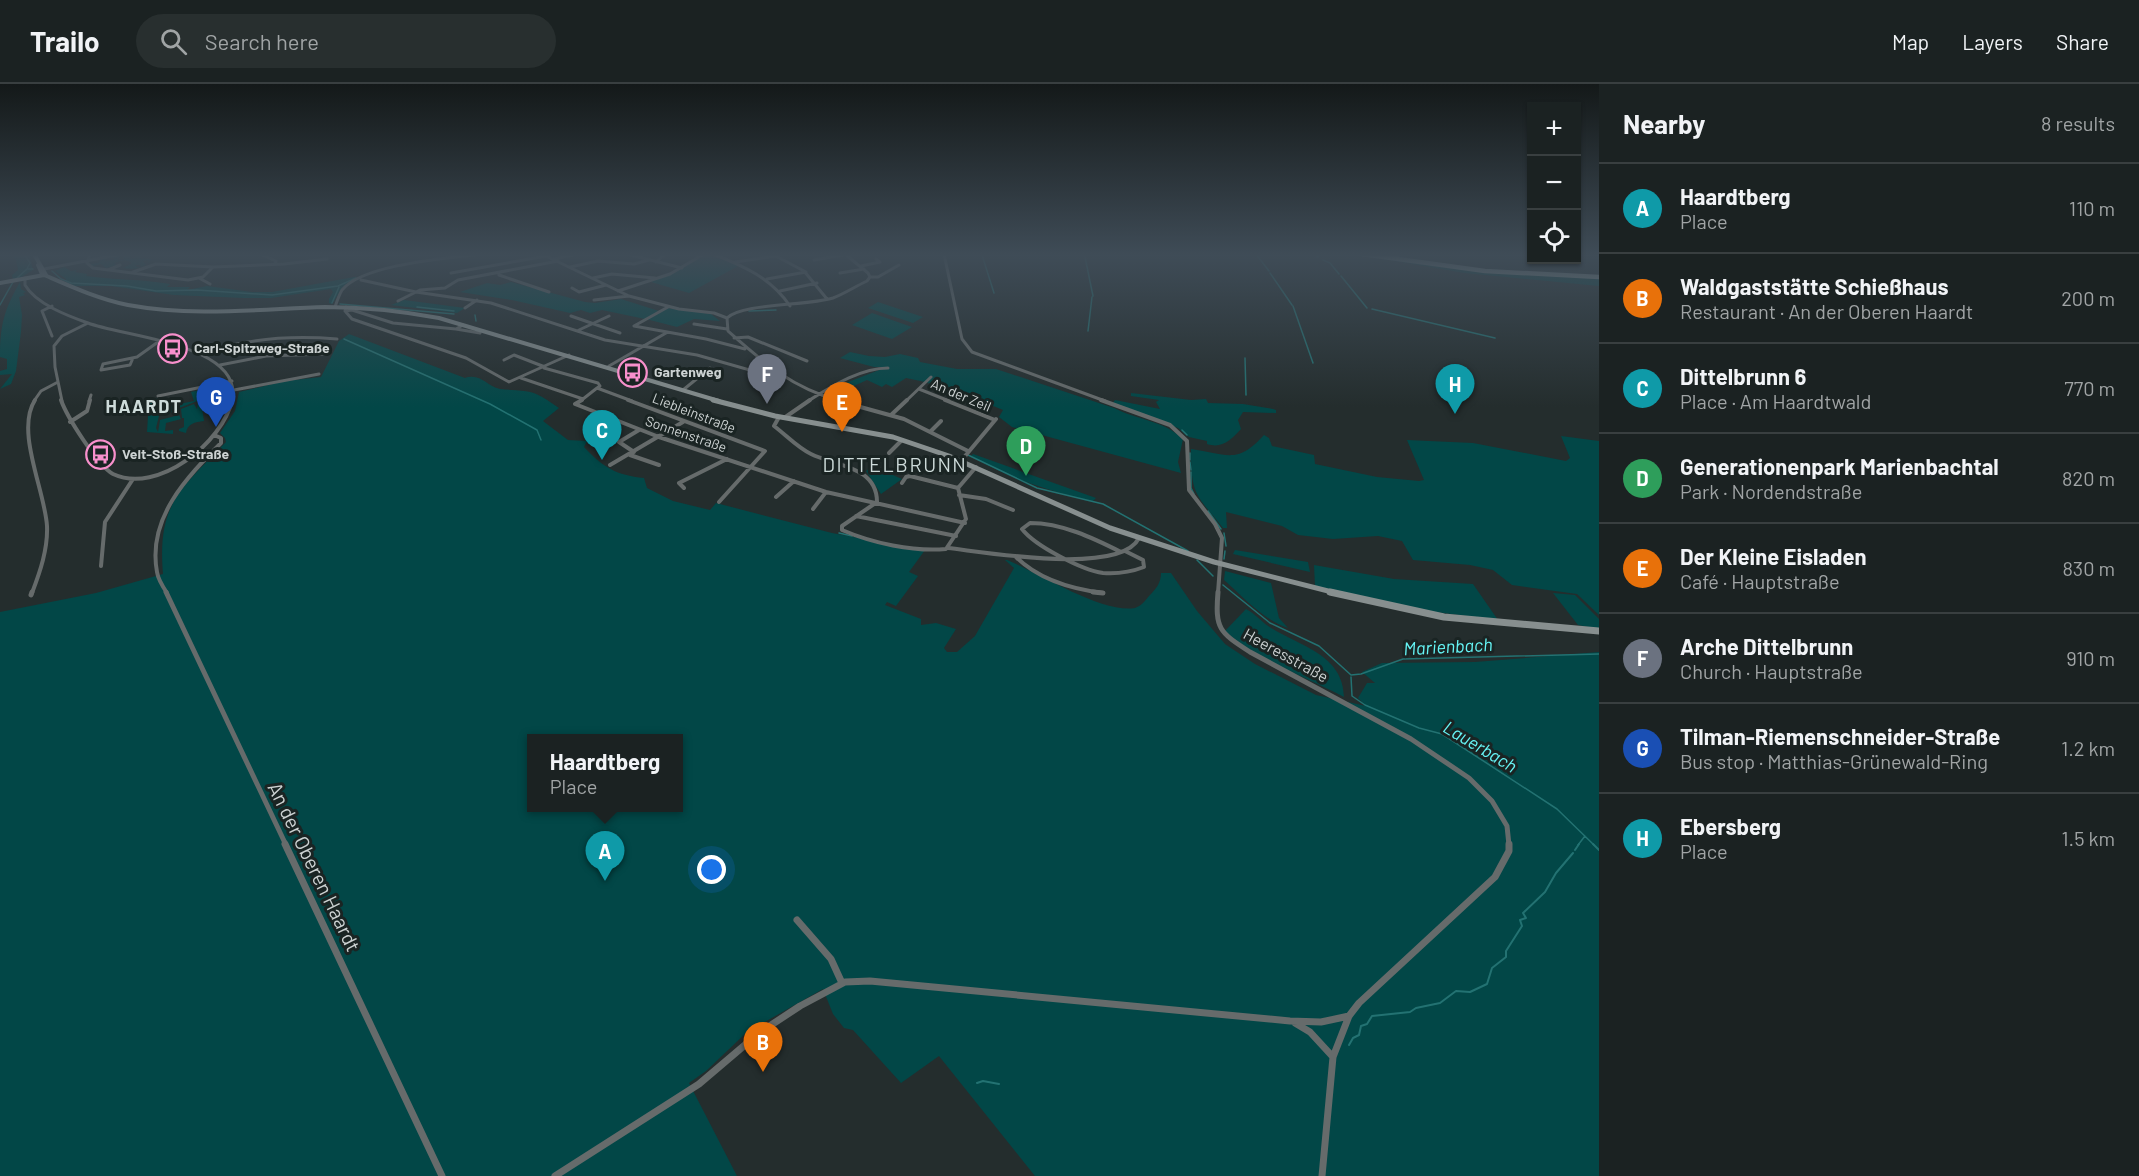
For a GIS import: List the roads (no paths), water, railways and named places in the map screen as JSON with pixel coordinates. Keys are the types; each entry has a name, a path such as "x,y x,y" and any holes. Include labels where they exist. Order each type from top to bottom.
{"street":[{"path":"133,305 146,308 221,311 334,307 406,325 480,333"},
{"path":"465,308 470,305"},
{"path":"496,305 605,340 697,355 764,374 778,374"},
{"path":"661,305 714,313 727,318"},
{"path":"795,305 733,312 727,318 727,329 734,338 778,374 819,394 891,415 931,431 968,451"},
{"name":"Heeresstraße","path":"955,305 962,339 972,352 1163,423 1183,434 1187,441 1188,486 1194,499 1220,531 1222,542 1215,612 1216,619 1229,638 1450,763 1484,791 1505,822 1509,849 1503,868 1359,1003 1349,1016 1333,1057 1322,1176"},
{"path":"52,336 42,311 52,306 89,323 201,354 220,364 232,381 234,390 228,414 214,435 177,466 157,475 133,479 118,477 111,473 70,422 61,403 55,344 65,334 89,323"},
{"path":"668,307 634,326 747,349"},
{"path":"346,309 407,312 463,325 782,418 902,440 976,467 1059,508 1138,538 1220,564 1422,613 1491,623 1599,631"},
{"path":"346,309 352,319 466,358 511,382 569,355"},
{"path":"572,316 620,333"},
{"path":"579,330 609,316"},
{"path":"694,324 727,329"},
{"path":"456,329 463,325"},
{"path":"609,366 666,333"},
{"path":"201,354 232,344 276,337 302,336 338,339"},
{"path":"734,338 748,337 807,361"},
{"path":"133,358 130,365 101,370 103,364 133,358 158,342"},
{"path":"220,364 266,356 327,354"},
{"path":"504,360 514,355 544,367"},
{"name":"Liebleinstraße","path":"544,367 598,383 600,386 597,388 683,422 764,450 765,453 752,466"},
{"path":"888,368 880,367 872,370 819,394 782,418 774,426 803,449 862,473 877,492 879,498 877,501 841,529 847,533 909,546 1069,561 1132,549 1138,538"},
{"path":"683,390 710,368"},
{"path":"234,390 319,374"},
{"name":"An der Zeil","path":"891,415 931,377"},
{"path":"521,378 583,399 597,388"},
{"path":"158,396 232,381"},
{"path":"31,596 42,563 47,523 27,420 34,400 42,390 58,382"},
{"name":"An der Zeil","path":"919,389 996,420 960,461"},
{"path":"70,422 87,411 91,394"},
{"name":"Sonnenstraße","path":"583,399 575,404 639,430 826,492 877,501 965,523"},
{"path":"931,431 941,421"},
{"path":"610,465 683,422"},
{"path":"639,430 619,442 632,454 659,465"},
{"name":"An der Oberen Haardt","path":"214,435 221,438 221,443 198,464 168,503 159,530 154,574 442,1176"},
{"path":"889,453 902,440"},
{"path":"684,489 680,483 727,459"},
{"path":"719,502 752,466"},
{"path":"948,548 965,523 966,516 958,495 958,488 976,467"},
{"path":"902,483 906,477 910,476 958,488"},
{"path":"101,566 105,522 133,479"},
{"path":"776,497 794,481"},
{"path":"813,509 826,492"},
{"path":"958,495 986,499 1013,510"},
{"path":"856,516 956,536"},
{"path":"1035,522 1059,528 1123,551 1143,560 1144,567 1107,574 1090,571 1024,534 1022,530 1024,525 1035,522"},
{"path":"1016,557 1024,566 1042,575 1087,591 1103,593"},
{"path":"797,920 831,959 843,983"},
{"path":"555,1176 699,1084 759,1033 800,1006 843,983 855,980 1290,1021 1321,1022 1349,1016"},
{"path":"1290,1021 1310,1032 1333,1057"}],"waterway":[{"name":"Marienbach","path":"351,305 454,314"},
{"path":"1088,331 1091,305"},
{"path":"1293,306 1313,363"},
{"name":"Marienbach","path":"417,307 454,311"},
{"path":"1372,309 1495,338"},
{"path":"749,311 776,310"},
{"name":"Marienbach","path":"475,315 476,321"},
{"path":"344,339 490,404 537,430 541,440"},
{"path":"1245,358 1246,395"},
{"path":"1182,430 1187,435"},
{"path":"1190,453 1190,460"},
{"name":"Marienbach","path":"968,455 1037,488 1103,504 1188,551"},
{"path":"1190,462 1191,470"},
{"path":"1191,472 1191,488 1194,494"},
{"path":"1208,511 1221,529"},
{"path":"839,533 852,536"},
{"path":"1224,533 1226,546"},
{"path":"1224,559 1225,551"},
{"name":"Marienbach","path":"1197,560 1213,576"},
{"name":"Marienbach","path":"1223,585 1270,623 1319,646 1351,675 1361,674 1403,659 1599,654"},
{"name":"Lauerbach","path":"1351,677 1352,696 1365,705 1419,728 1442,734 1557,809 1585,836"},
{"path":"1578,845 1585,836"},
{"name":"Lauerbach","path":"1585,836 1594,845"},
{"path":"1575,850 1579,844"},
{"name":"Lauerbach","path":"1594,845 1599,850"},
{"path":"1349,1045 1353,1038 1359,1035 1361,1026 1367,1024 1372,1016 1410,1012 1416,1008 1440,1003 1456,991 1470,992 1487,984 1492,968 1506,957 1506,951 1522,926 1520,920 1526,918 1523,913 1545,892 1556,873 1573,853"},
{"path":"977,1083 983,1081 999,1084"}],"place":[{"name":"Carl-Spitzweg-Straße","path":"173,348"},
{"name":"Gartenweg","path":"633,372"},
{"name":"Arche Dittelbrunn","path":"767,404"},
{"name":"Ebersberg","path":"1455,414"},
{"name":"Tilman-Riemenschneider-Straße","path":"216,427"},
{"name":"Der Kleine Eisladen","path":"842,432"},
{"name":"Veit-Stoß-Straße","path":"101,454"},
{"name":"Dittelbrunn 6","path":"602,460"},
{"name":"Generationenpark Marienbachtal","path":"1026,476"},
{"name":"Haardtberg","path":"605,881"},
{"name":"Waldgaststätte Schießhaus","path":"763,1072"}],"district":[{"name":"HAARDT","path":"144,407"},
{"name":"DITTELBRUNN","path":"895,465"}]}
